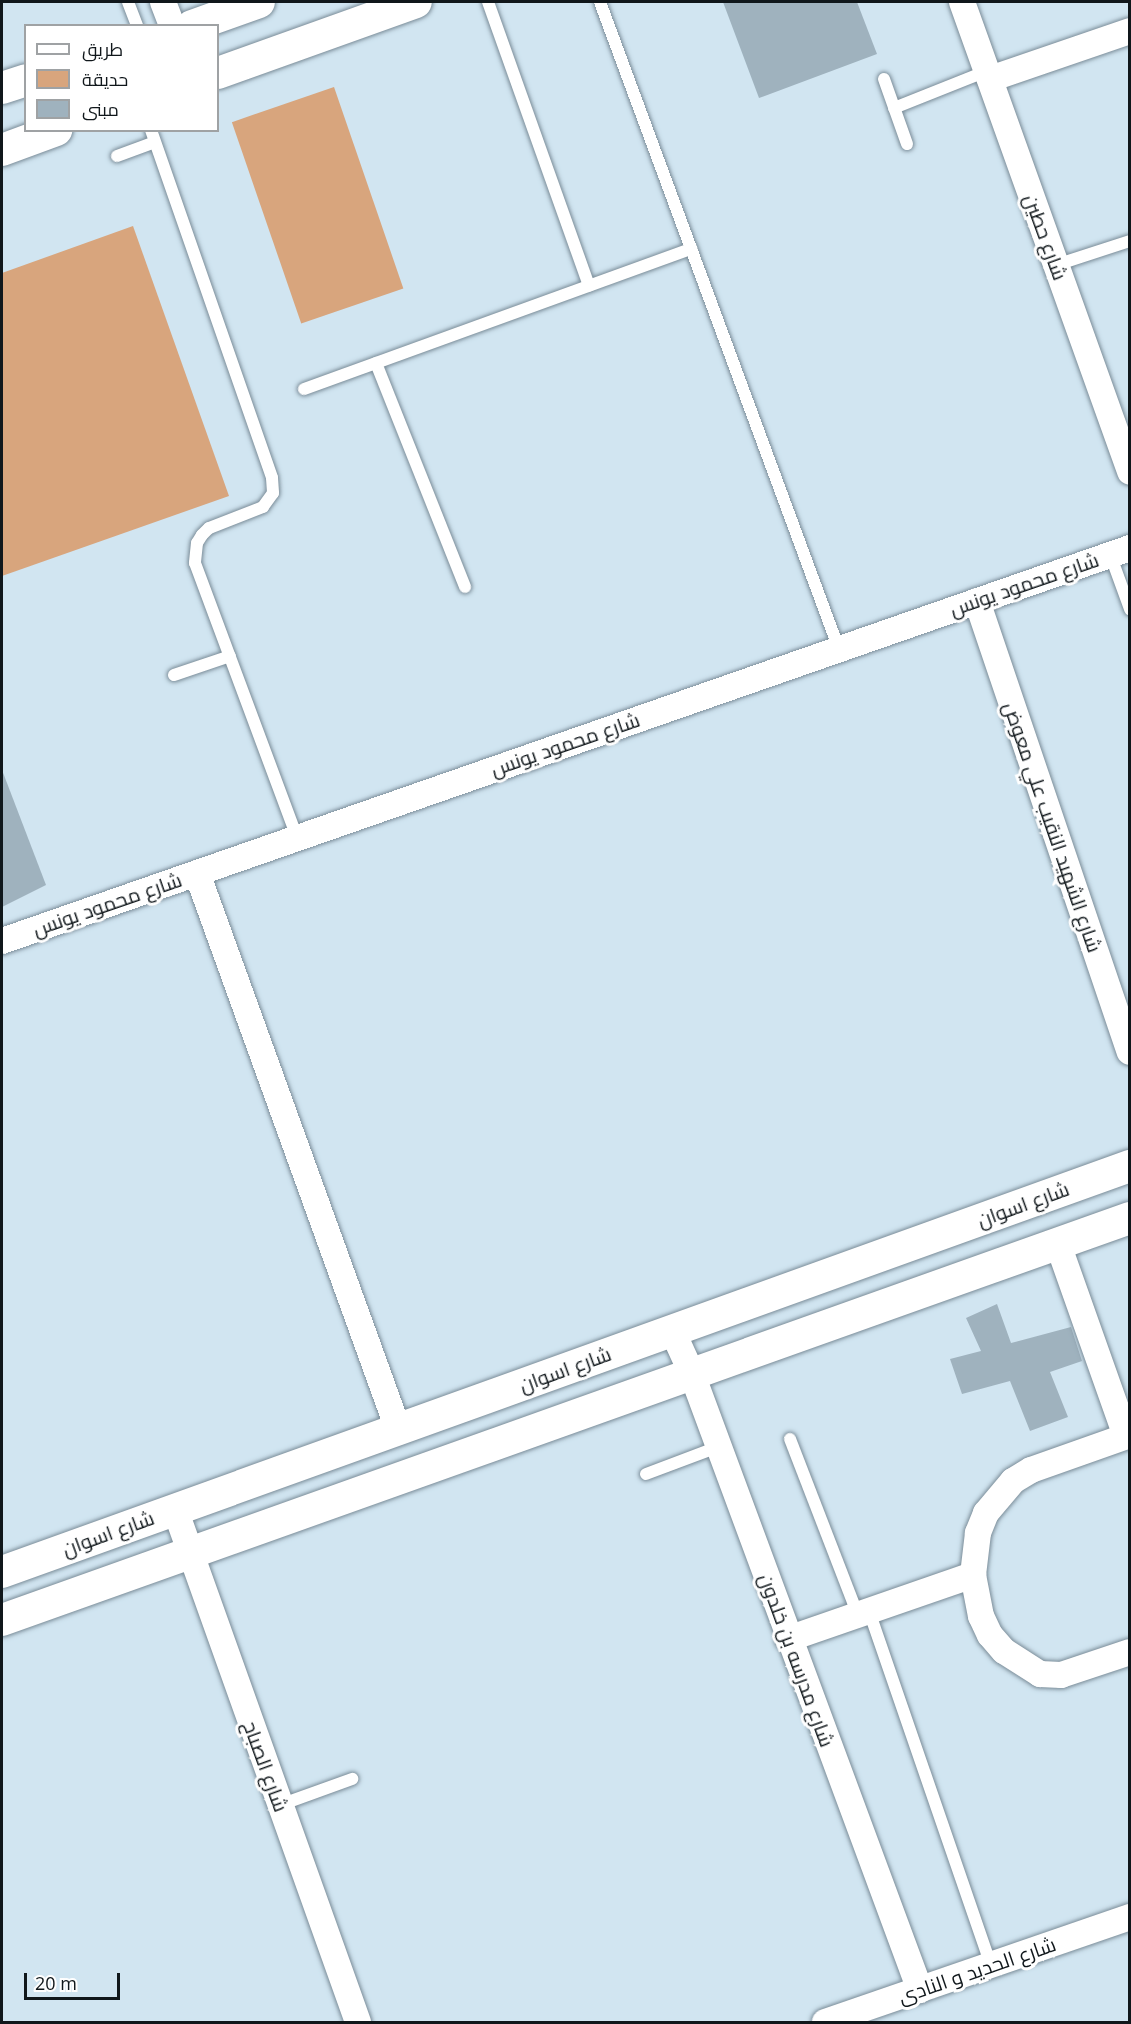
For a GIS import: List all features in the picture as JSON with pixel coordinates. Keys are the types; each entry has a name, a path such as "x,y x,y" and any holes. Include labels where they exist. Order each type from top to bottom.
{"street":[{"path":"163,2 171,24"},
{"path":"198,24 259,2"},
{"path":"219,73 416,2"},
{"name":"شارع حطين","path":"962,2 1130,472"},
{"path":"988,75 1130,31"},
{"path":"2,88 24,81"},
{"path":"2,150 51,132"},
{"name":"شارع محمود يونس","path":"2,941 1120,551"},
{"name":"شارع الشهيد النقيب علي معوض","path":"977,601 1121,1000 1130,1052"},
{"path":"198,873 398,1429"},
{"name":"شارع اسوان","path":"2,1572 1130,1166"},
{"path":"2,1620 1130,1218"},
{"path":"1058,1244 1128,1435 1031,1470 1013,1481 998,1496 982,1523 973,1553 973,1575 981,1616 990,1635 1004,1651 1040,1674 1061,1675 1130,1652"},
{"name":"شارع مدرسه بن خلدون","path":"672,1330 692,1374 788,1639 920,1990"},
{"name":"شارع الصباح","path":"175,1509 358,2022"},
{"path":"788,1639 973,1575"},
{"name":"شارع الحديد و النادى","path":"825,2022 867,2016 920,1990 1130,1917"}],"lane":[{"path":"128,2 136,24"},
{"path":"488,2 590,286"},
{"path":"600,2 838,649"},
{"path":"894,108 988,75"},
{"path":"884,79 907,144"},
{"path":"117,156 153,136 272,478 273,493 263,507 209,528 196,543 195,563 297,837"},
{"path":"1056,265 1130,241"},
{"path":"304,389 691,249"},
{"path":"376,363 465,587"},
{"path":"1120,551 1130,609"},
{"path":"174,675 230,656"},
{"path":"790,1439 863,1613 991,1965"},
{"path":"646,1474 718,1446"},
{"path":"280,1805 352,1779"}],"green space":[{"path":"334,87 403,288 301,324 232,122"},
{"path":"133,226 229,496 2,576 2,273"}],"building":[{"path":"723,2 857,2 877,54 759,98"},
{"path":"2,770 46,885 2,907"},
{"path":"997,1304 1011,1343 1071,1327 1082,1361 1050,1372 1068,1417 1030,1431 1010,1381 962,1394 950,1359 981,1351 966,1318"}]}
